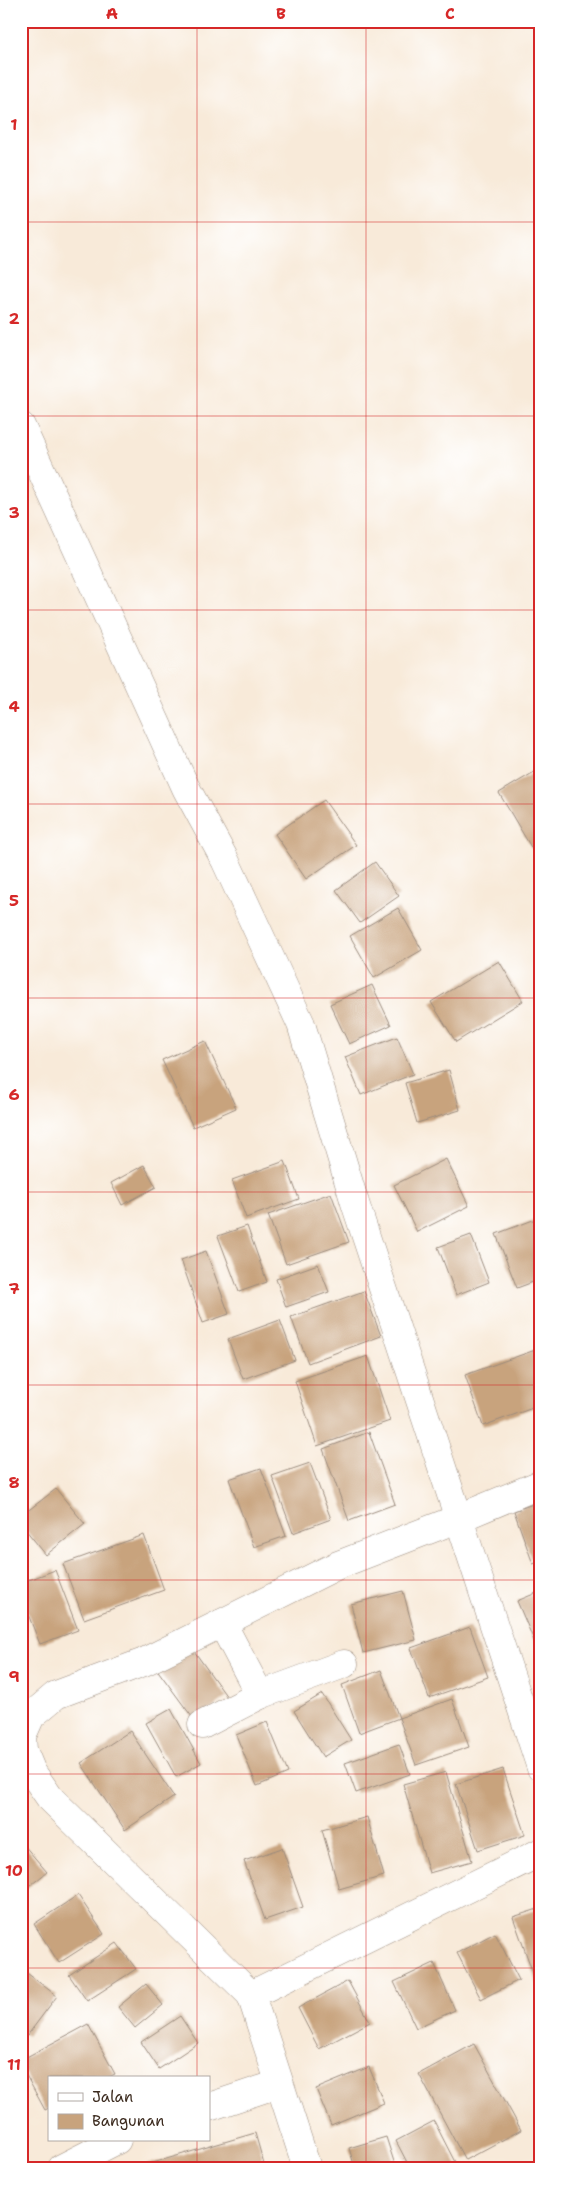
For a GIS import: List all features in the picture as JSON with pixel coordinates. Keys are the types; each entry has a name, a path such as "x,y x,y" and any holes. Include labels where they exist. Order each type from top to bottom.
{"street":[{"path":"21,426 186,788 225,860 301,1024 355,1203 438,1452 457,1519 541,1768"},
{"path":"307,2168 278,2084 251,1995 50,1798 32,1772 23,1750 22,1736 31,1716 56,1695 144,1662 338,1565 541,1484"},
{"path":"222,1622 260,1696"},
{"path":"202,1725 260,1696 344,1664"},
{"path":"251,1995 541,1852"},
{"path":"210,2106 278,2084"},
{"path":"62,2168 113,2142"}],"building":[{"path":"541,768 541,857 538,859 499,793"},
{"path":"324,800 356,845 306,879 275,834"},
{"path":"375,862 399,896 360,923 336,890"},
{"path":"398,908 422,950 374,978 350,936"},
{"path":"499,961 523,1001 456,1042 431,1002"},
{"path":"372,985 391,1025 349,1044 330,1004"},
{"path":"397,1037 413,1074 361,1095 345,1057"},
{"path":"205,1041 236,1108 193,1127 162,1060"},
{"path":"449,1070 460,1110 417,1123 405,1083"},
{"path":"446,1159 469,1206 417,1232 394,1185"},
{"path":"285,1161 299,1199 246,1218 232,1180"},
{"path":"144,1165 156,1187 122,1205 111,1183"},
{"path":"331,1193 349,1242 286,1264 268,1215"},
{"path":"541,1217 541,1279 517,1288 496,1234"},
{"path":"247,1226 267,1282 239,1292 218,1236"},
{"path":"471,1235 489,1282 456,1295 438,1247"},
{"path":"206,1251 229,1314 203,1323 181,1260"},
{"path":"318,1264 329,1292 286,1307 276,1279"},
{"path":"364,1291 381,1336 308,1363 291,1317"},
{"path":"280,1320 295,1360 243,1379 228,1339"},
{"path":"538,1349 541,1355 541,1405 483,1426 465,1375"},
{"path":"368,1356 390,1421 317,1446 295,1381"},
{"path":"369,1432 395,1504 349,1521 323,1449"},
{"path":"310,1463 331,1519 293,1533 272,1476"},
{"path":"261,1468 286,1536 254,1547 229,1479"},
{"path":"56,1489 85,1524 46,1555 21,1524 21,1516"},
{"path":"541,1501 541,1561 533,1564 514,1511"},
{"path":"144,1535 164,1590 84,1619 63,1564"},
{"path":"55,1570 78,1630 40,1644 21,1597 21,1583"},
{"path":"403,1591 416,1640 363,1653 351,1604"},
{"path":"541,1591 541,1657 517,1601"},
{"path":"470,1627 488,1677 429,1698 411,1648"},
{"path":"189,1644 227,1697 195,1721 156,1668"},
{"path":"381,1670 399,1718 359,1733 342,1685"},
{"path":"322,1694 351,1740 323,1757 294,1711"},
{"path":"452,1699 469,1747 416,1765 399,1718"},
{"path":"171,1709 201,1763 176,1777 146,1723"},
{"path":"267,1722 288,1773 257,1786 236,1735"},
{"path":"130,1731 174,1797 125,1830 81,1763"},
{"path":"399,1744 410,1774 356,1793 345,1763"},
{"path":"503,1769 525,1835 478,1850 456,1784"},
{"path":"446,1772 472,1861 429,1873 403,1784"},
{"path":"367,1817 384,1876 339,1889 322,1830"},
{"path":"23,1844 47,1872 21,1893 21,1845"},
{"path":"282,1848 303,1907 265,1920 244,1861"},
{"path":"78,1895 104,1934 59,1963 34,1924"},
{"path":"541,1908 541,1990 539,1990 513,1917"},
{"path":"495,1933 519,1980 481,1999 457,1953"},
{"path":"117,1943 136,1969 87,2001 69,1975"},
{"path":"434,1963 455,2010 416,2028 394,1982"},
{"path":"23,1970 57,1996 27,2036 21,2031"},
{"path":"348,1981 370,2022 319,2049 298,2008"},
{"path":"146,1984 163,2005 135,2028 118,2007"},
{"path":"180,2016 198,2043 159,2069 141,2042"},
{"path":"88,2024 115,2074 111,2076 48,2076 48,2108 45,2110 21,2066 21,2060"},
{"path":"474,2044 521,2130 465,2160 419,2074"},
{"path":"369,2067 384,2103 331,2125 316,2089"},
{"path":"434,2121 458,2168 410,2168 396,2141"},
{"path":"255,2133 265,2168 139,2168 139,2167"},
{"path":"386,2137 396,2168 355,2168 349,2148"}]}
